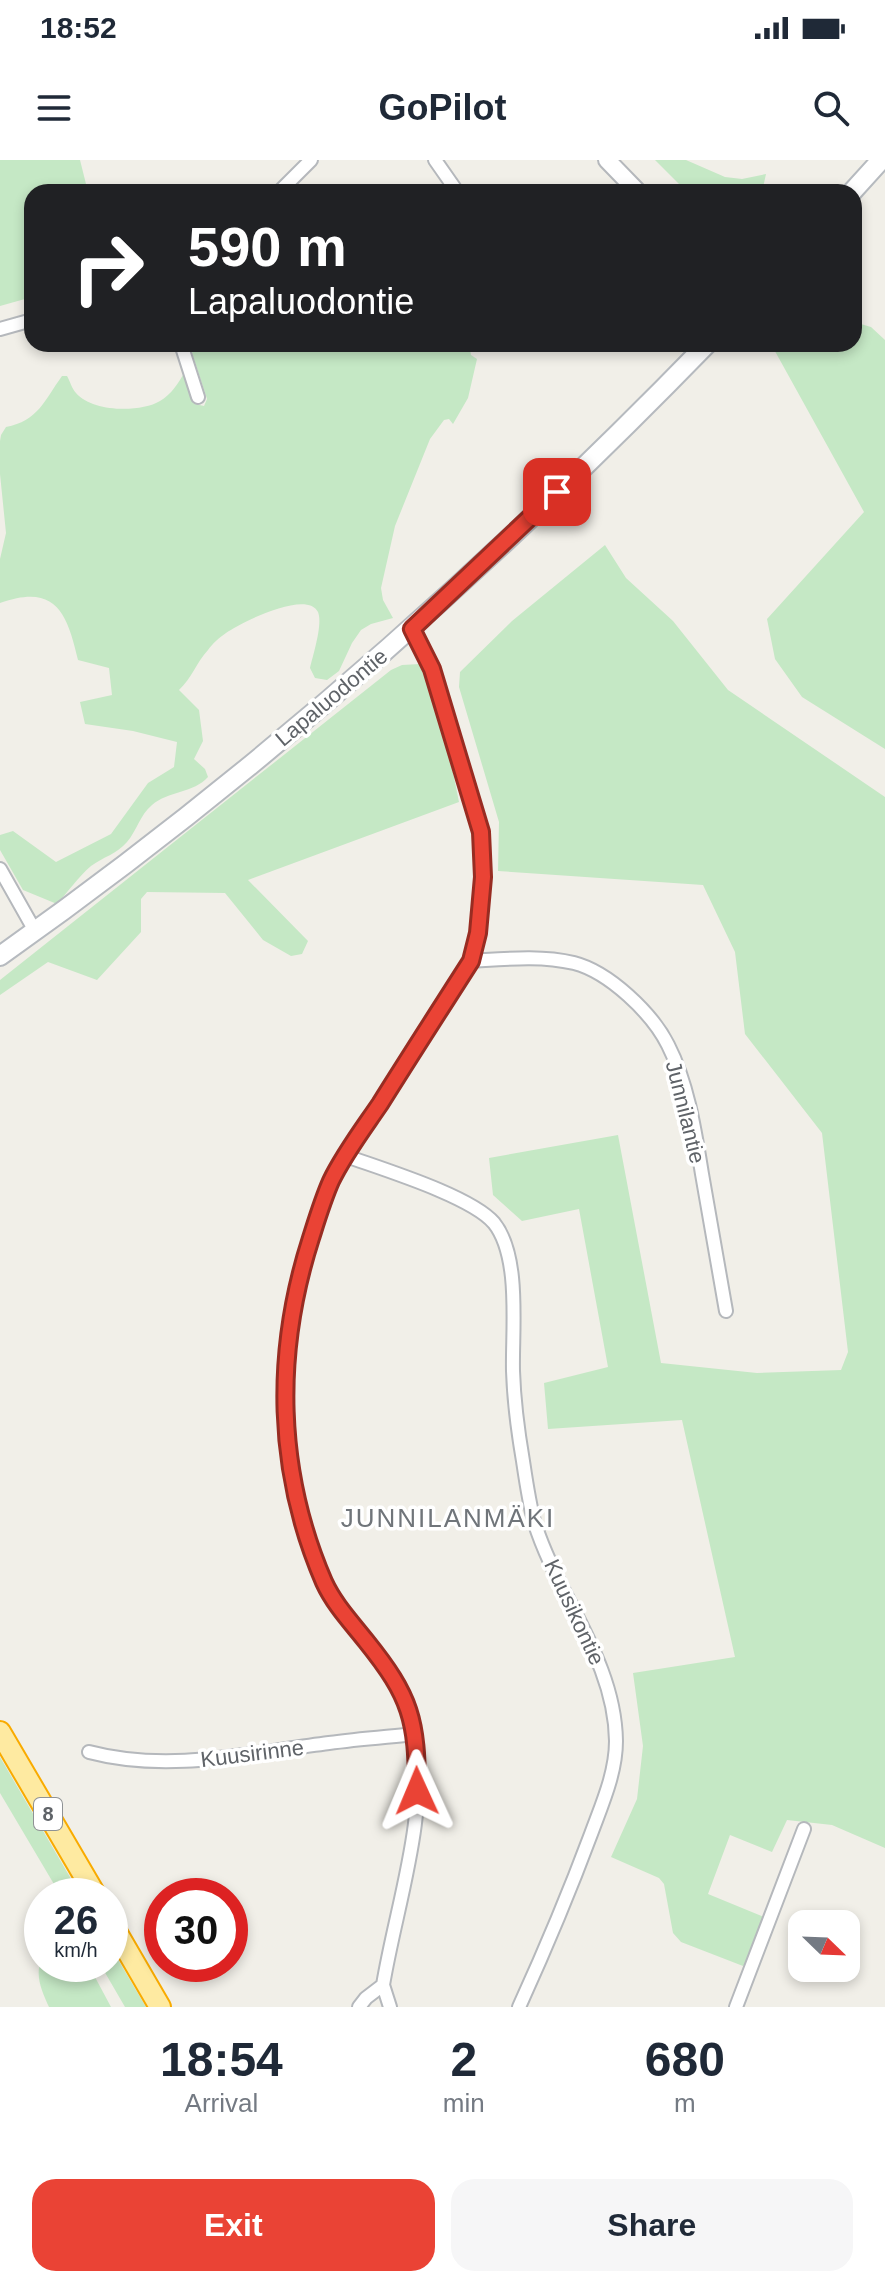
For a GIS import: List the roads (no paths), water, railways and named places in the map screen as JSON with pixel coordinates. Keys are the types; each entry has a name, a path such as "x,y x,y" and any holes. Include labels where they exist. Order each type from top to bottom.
{"highway":[{"name":"8","path":"0,1732 85,1878"},
{"path":"128,1952 160,2007"}],"main road":[{"path":"859,184 881,160"},
{"name":"Lapaluodontie","path":"0,956 132,859 412,629 580,471 699,352"}],"street":[{"path":"287,184 311,160"},
{"path":"435,160 453,184"},
{"path":"607,160 630,184"},
{"path":"0,329 24,322"},
{"path":"184,352 198,397"},
{"path":"390,2007 383,1985 412,1850 417,1791 415,1734 401,1690 388,1668 336,1604 308,1541 289,1461 284,1381 287,1340 303,1263 332,1180 471,961 478,933 483,877 481,832 432,669 412,629"},
{"path":"0,869 35,931"},
{"name":"Junnilantie","path":"471,961 549,958 592,970 631,998 667,1042 679,1070 696,1137 726,1311"},
{"name":"Kuusikontie","path":"346,1156 474,1206 493,1223 501,1236 508,1256 514,1302 516,1408 534,1521 602,1669 611,1705 616,1741 613,1772 551,1939 519,2007"},
{"name":"Kuusirinne","path":"89,1752 114,1759 218,1760 329,1742 415,1734"},
{"path":"736,2007 804,1829"},
{"path":"359,2007 383,1985"}],"district":[{"name":"JUNNILANMÄKI","path":"448,1518"}]}
